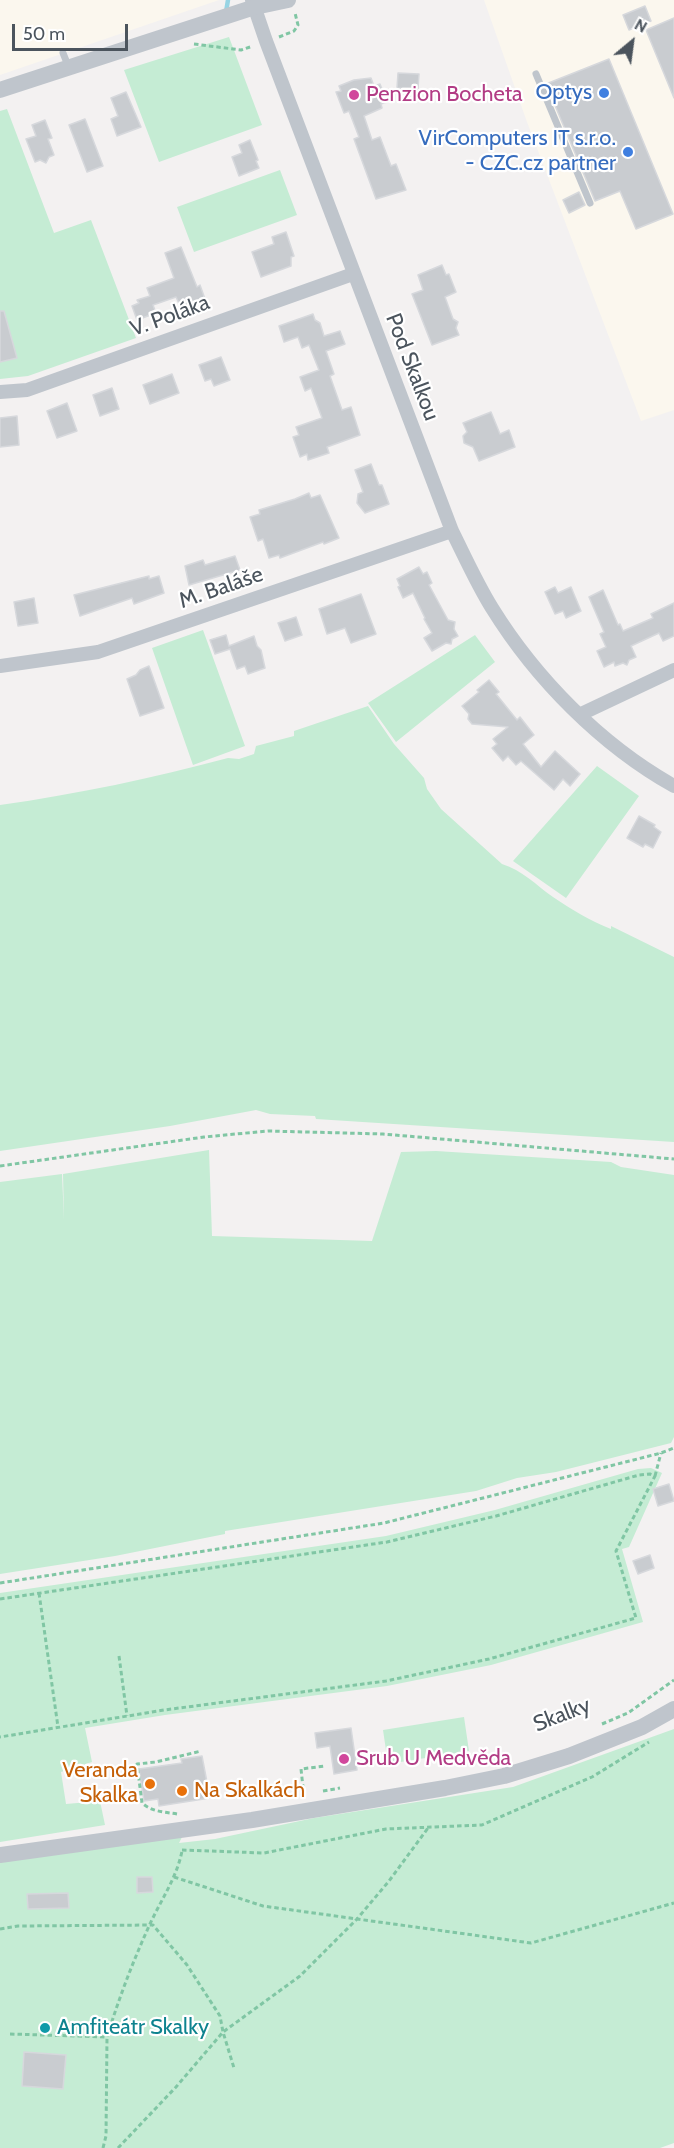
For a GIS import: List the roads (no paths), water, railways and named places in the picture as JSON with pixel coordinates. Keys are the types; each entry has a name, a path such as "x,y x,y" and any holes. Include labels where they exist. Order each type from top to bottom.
{"street":[{"path":"0,90 66,60 226,17 254,4 291,5"},
{"name":"Pod Skalkou","path":"254,4 353,274 452,531 481,590 508,632 541,674 581,714 634,759 674,786"},
{"name":"V. Poláka","path":"0,392 27,390 353,274"},
{"name":"M. Baláše","path":"0,666 98,652 452,531"},
{"path":"581,714 674,670"},
{"name":"Skalky","path":"0,1855 184,1821 280,1815 504,1776 569,1756 642,1727 674,1709"}],"lane":[{"path":"536,74 590,203"}],"waterway":[{"path":"226,12 228,0"}],"place":[{"name":"Optys","path":"604,93"},
{"name":"Penzion Bocheta","path":"354,95"},
{"name":"VirComputers IT s.r.o. - CZC.cz partner","path":"628,152"},
{"name":"Srub U Medvěda","path":"344,1759"},
{"name":"Veranda Skalka","path":"150,1784"},
{"name":"Na Skalkách","path":"182,1791"},
{"name":"Amfiteátr Skalky","path":"45,2028"}]}
